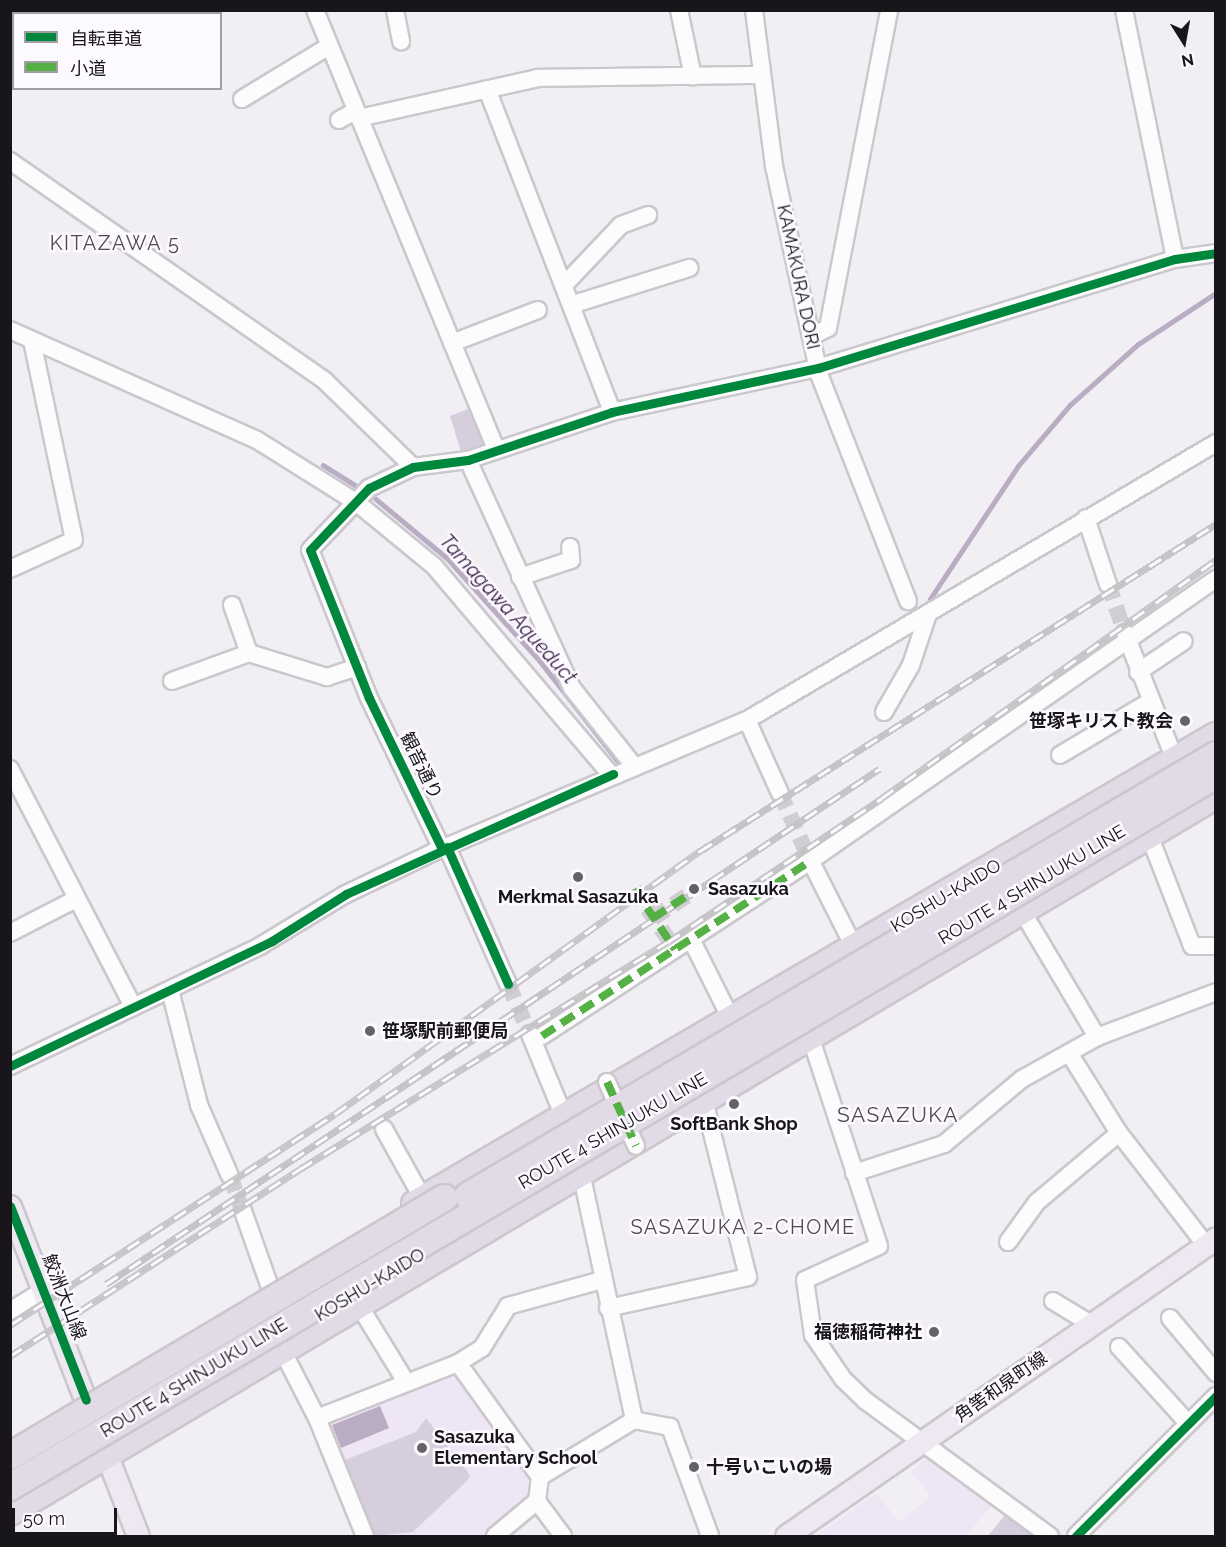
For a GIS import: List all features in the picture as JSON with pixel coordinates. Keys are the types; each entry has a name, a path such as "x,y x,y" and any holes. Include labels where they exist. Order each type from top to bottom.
{"highway":[{"name":"KOSHU-KAIDO","path":"10,1456 675,1054 1215,736"},
{"name":"ROUTE 4 SHINJUKU LINE","path":"10,1466 1215,755"},
{"name":"ROUTE 4 SHINJUKU LINE","path":"10,1487 1215,775"},
{"name":"KOSHU-KAIDO","path":"10,1500 464,1230 810,1036 1215,795"},
{"path":"10,1512 580,1166"},
{"path":"10,1445 271,1290 434,1198"}],"main road":[{"name":"鮫洲大山線","path":"10,1206 138,1536"},
{"name":"角筈和泉町線","path":"786,1536 1211,1241"}],"street":[{"path":"315,10 496,450"},
{"path":"395,10 401,41"},
{"path":"679,10 693,77"},
{"name":"KAMAKURA DORI","path":"754,10 774,166 818,368 908,601"},
{"path":"812,336 828,328 889,10"},
{"path":"1124,10 1175,259"},
{"path":"242,99 329,46"},
{"path":"339,120 487,89 583,74 693,77 761,75"},
{"path":"487,89 574,304 612,412"},
{"path":"10,161 324,380 413,467"},
{"path":"565,284 621,225 648,215"},
{"path":"362,496 413,467 468,460 612,412 818,368 1175,259 1215,253"},
{"path":"574,304 689,268"},
{"path":"452,343 538,310"},
{"path":"10,330 257,440 362,496 434,566 612,775"},
{"path":"10,568 74,540 32,340"},
{"path":"10,1066 170,990 445,848 713,732 747,720 1215,443"},
{"path":"468,460 572,688 633,766"},
{"name":"観音通り","path":"362,496 310,550 369,698 445,848 508,984"},
{"path":"1086,518 1108,584"},
{"path":"520,577 571,560 570,547"},
{"path":"634,1420 602,1280 580,1166 536,1035 691,939 1126,636 1215,579"},
{"path":"232,605 249,653"},
{"path":"884,712 911,664 928,614"},
{"path":"899,632 911,664"},
{"path":"1126,636 1149,702 1175,760"},
{"path":"1138,672 1185,641"},
{"path":"172,681 249,653 327,677 357,667"},
{"path":"1060,755 1149,702"},
{"path":"747,720 780,793"},
{"path":"10,769 133,1006"},
{"path":"1149,835 1191,946 1215,946"},
{"path":"809,859 855,950"},
{"path":"10,933 76,899"},
{"path":"1022,910 1097,1037"},
{"path":"691,939 732,1021"},
{"path":"170,990 200,1105 228,1172"},
{"path":"854,1173 944,1144 1022,1079 1097,1037 1215,992"},
{"path":"810,1036 879,1246 805,1280 807,1313 813,1335 843,1379 1050,1536"},
{"path":"1069,1053 1119,1133 1211,1241"},
{"path":"607,1082 636,1146"},
{"path":"608,1308 748,1276 703,1097"},
{"path":"384,1129 434,1198"},
{"path":"1008,1242 1037,1202 1119,1133"},
{"path":"243,1211 271,1290"},
{"path":"317,1418 458,1363 482,1348 508,1306 602,1280"},
{"path":"10,1311 43,1290"},
{"path":"1053,1301 1091,1324"},
{"path":"357,1302 406,1383"},
{"path":"1170,1318 1215,1372"},
{"path":"1119,1347 1186,1422"},
{"path":"281,1348 317,1418 365,1536"},
{"path":"458,1363 540,1477 537,1501 495,1536"},
{"path":"1076,1536 1186,1422 1215,1396"},
{"path":"540,1477 634,1420 669,1427 710,1536"},
{"path":"537,1501 563,1536"}],"shaded area":[{"path":"76,10 12,12 12,40 11,11"},
{"path":"473,407 488,447 462,455 450,416"},
{"name":"Sasazuka Elementary School","path":"454,1366 531,1474 531,1500 490,1536 371,1536 323,1417"},
{"path":"380,1406 389,1428 341,1448 332,1425"},
{"path":"426,1418 470,1475 468,1480 413,1532 375,1536 345,1460 416,1432"},
{"path":"932,1453 992,1505 966,1536 815,1536 876,1494 900,1522 931,1496 911,1472"},
{"path":"1005,1515 1040,1536 988,1536"}],"waterway":[{"name":"Tamagawa Aqueduct","path":"930,599 1018,466 1070,405 1137,345 1216,293"},
{"name":"Tamagawa Aqueduct","path":"323,465 363,490"},
{"name":"Tamagawa Aqueduct","path":"370,494 446,557 540,661 624,769"}],"tunnel":[{"path":"1108,584 1125,633"},
{"path":"780,793 808,856"},
{"path":"634,889 675,949"},
{"path":"653,918 691,893"},
{"path":"508,984 530,1034"},
{"path":"230,1176 243,1211"}],"railway":[{"path":"10,1325 335,1114 700,851 1216,524"},
{"path":"10,1356 300,1169 668,942 882,798 1216,560"},
{"path":"106,1284 879,769"}],"marked path":[{"path":"542,1036 810,861"},
{"path":"634,889 675,949"},
{"path":"653,918 691,893"},
{"path":"607,1082 636,1146"}],"cycle path":[{"path":"442,849 369,698 310,550 369,488 413,467 468,460 612,412 818,368 1175,259 1216,253"},
{"path":"10,1066 272,941 346,894 613,774"},
{"path":"447,847 508,984"},
{"path":"10,1206 86,1400"},
{"path":"1076,1536 1216,1396"}],"place":[{"name":"笹塚キリスト教会","path":"1185,721"},
{"name":"Merkmal Sasazuka","path":"578,877"},
{"name":"Sasazuka","path":"694,889"},
{"name":"笹塚駅前郵便局","path":"370,1031"},
{"name":"SoftBank Shop","path":"734,1104"},
{"name":"福徳稲荷神社","path":"934,1332"},
{"name":"Sasazuka Elementary School","path":"422,1448"},
{"name":"十号いこいの場","path":"694,1467"}],"district":[{"name":"KITAZAWA 5","path":"115,243"},
{"name":"SASAZUKA","path":"898,1115"},
{"name":"SASAZUKA 2-CHOME","path":"743,1227"}]}
